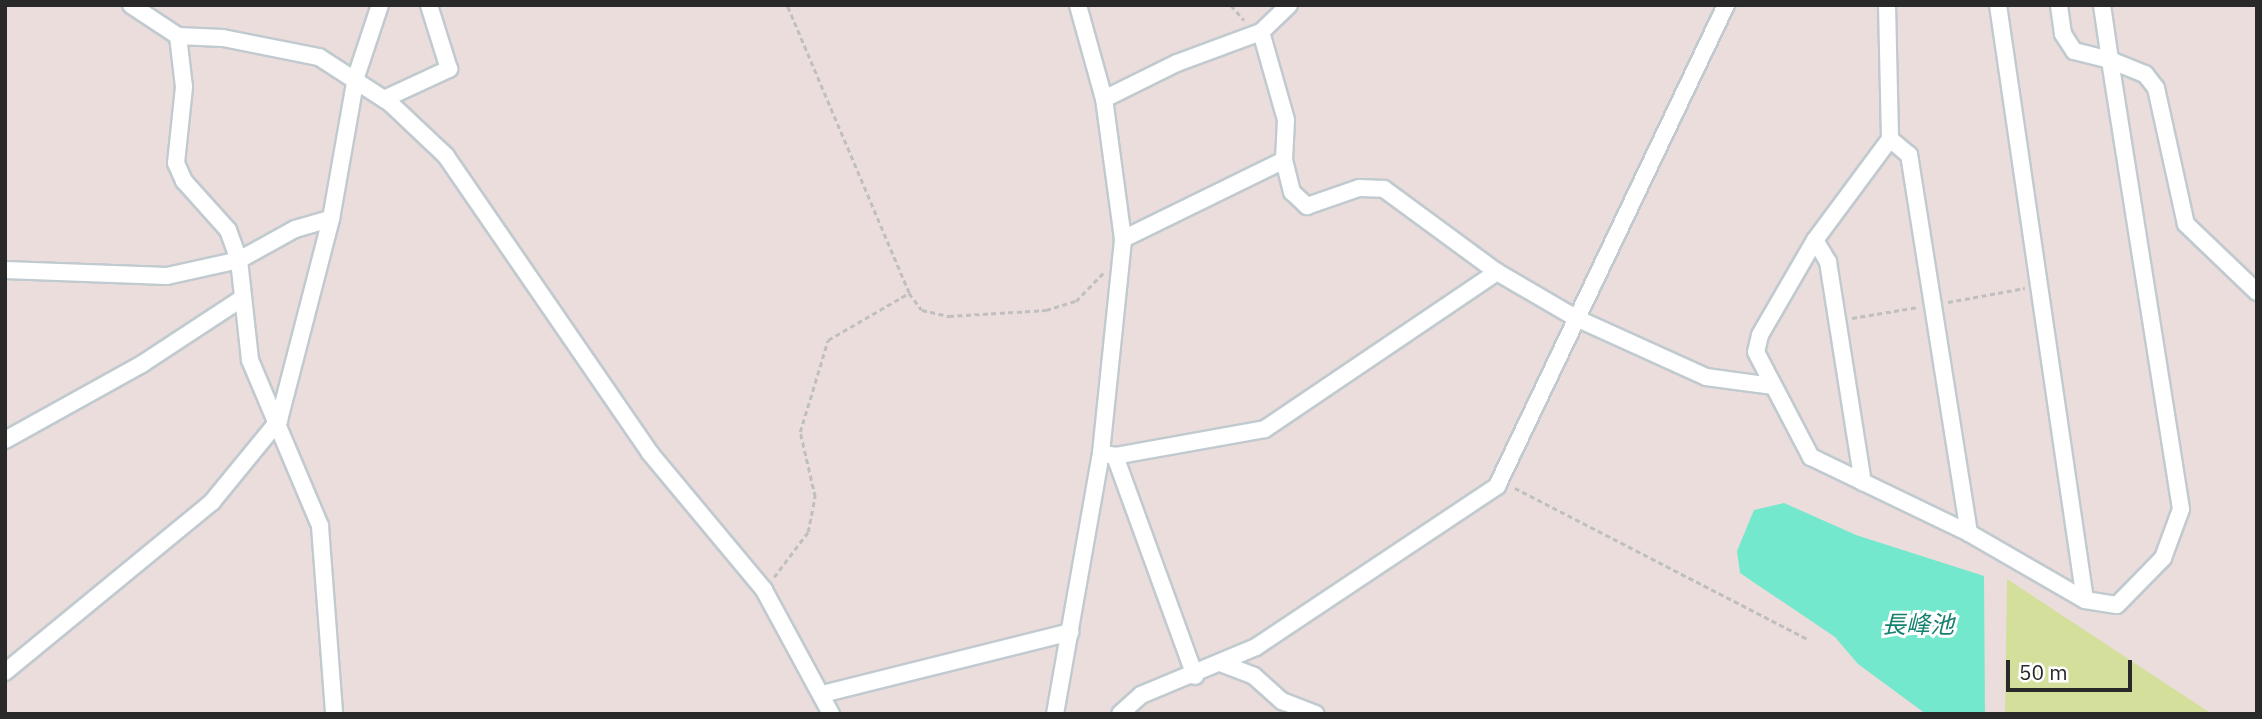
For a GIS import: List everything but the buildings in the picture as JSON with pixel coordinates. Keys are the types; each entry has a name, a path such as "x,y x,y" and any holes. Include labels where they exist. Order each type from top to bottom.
{"street":[{"path":"131,5 178,36 223,38 319,57 356,77 446,156 634,431 692,509 764,590 831,714"},
{"path":"5,672 212,502 279,420 331,219 356,77 380,5"},
{"path":"384,99 449,69 429,5"},
{"path":"1055,714 1108,455 1123,239 1104,99 1078,5"},
{"path":"1104,99 1177,63 1261,32 1289,5"},
{"path":"1120,714 1141,695 1223,664 1408,548 1499,480 1726,5"},
{"path":"1887,5 1891,138 1815,240 1760,335 1756,352 1811,457 1969,533 2085,600 2117,605 2163,558 2182,509 2102,5"},
{"path":"1998,5 2085,600"},
{"path":"2059,5 2063,34 2074,51 2110,60 2145,74 2156,89 2186,224 2257,292"},
{"path":"1261,32 1286,120 1284,160 1292,192 1307,206 1359,188 1384,189 1497,272 1576,318 1706,377 1773,386"},
{"path":"178,36 184,87 176,163 184,181 228,230 239,260 241,299 250,360 279,420 320,526 334,714"},
{"path":"1891,138 1909,155 1969,533"},
{"path":"1123,239 1284,160"},
{"path":"5,270 167,276 239,260 295,229 331,219"},
{"path":"1815,240 1828,261 1863,482"},
{"path":"1108,455 1265,429 1497,272"},
{"path":"5,440 142,364 241,299"},
{"path":"1108,455 1195,676"},
{"path":"822,694 1070,632"},
{"path":"1223,664 1254,676 1282,701 1316,714"}],"path":[{"path":"787,5 909,293 922,310 949,316 1046,310 1076,301 1121,258"},
{"path":"1837,320 2038,286"},
{"path":"764,590 808,532 815,497 800,432 828,340 909,293"},
{"path":"1499,480 1807,639"}],"shaded area":[{"path":"2007,579 2212,714 2005,714"}],"water":[{"name":"長峰池","path":"1784,503 1856,535 1984,576 1985,714 1926,714 1858,664 1835,637 1740,573 1737,551 1754,510"}]}
